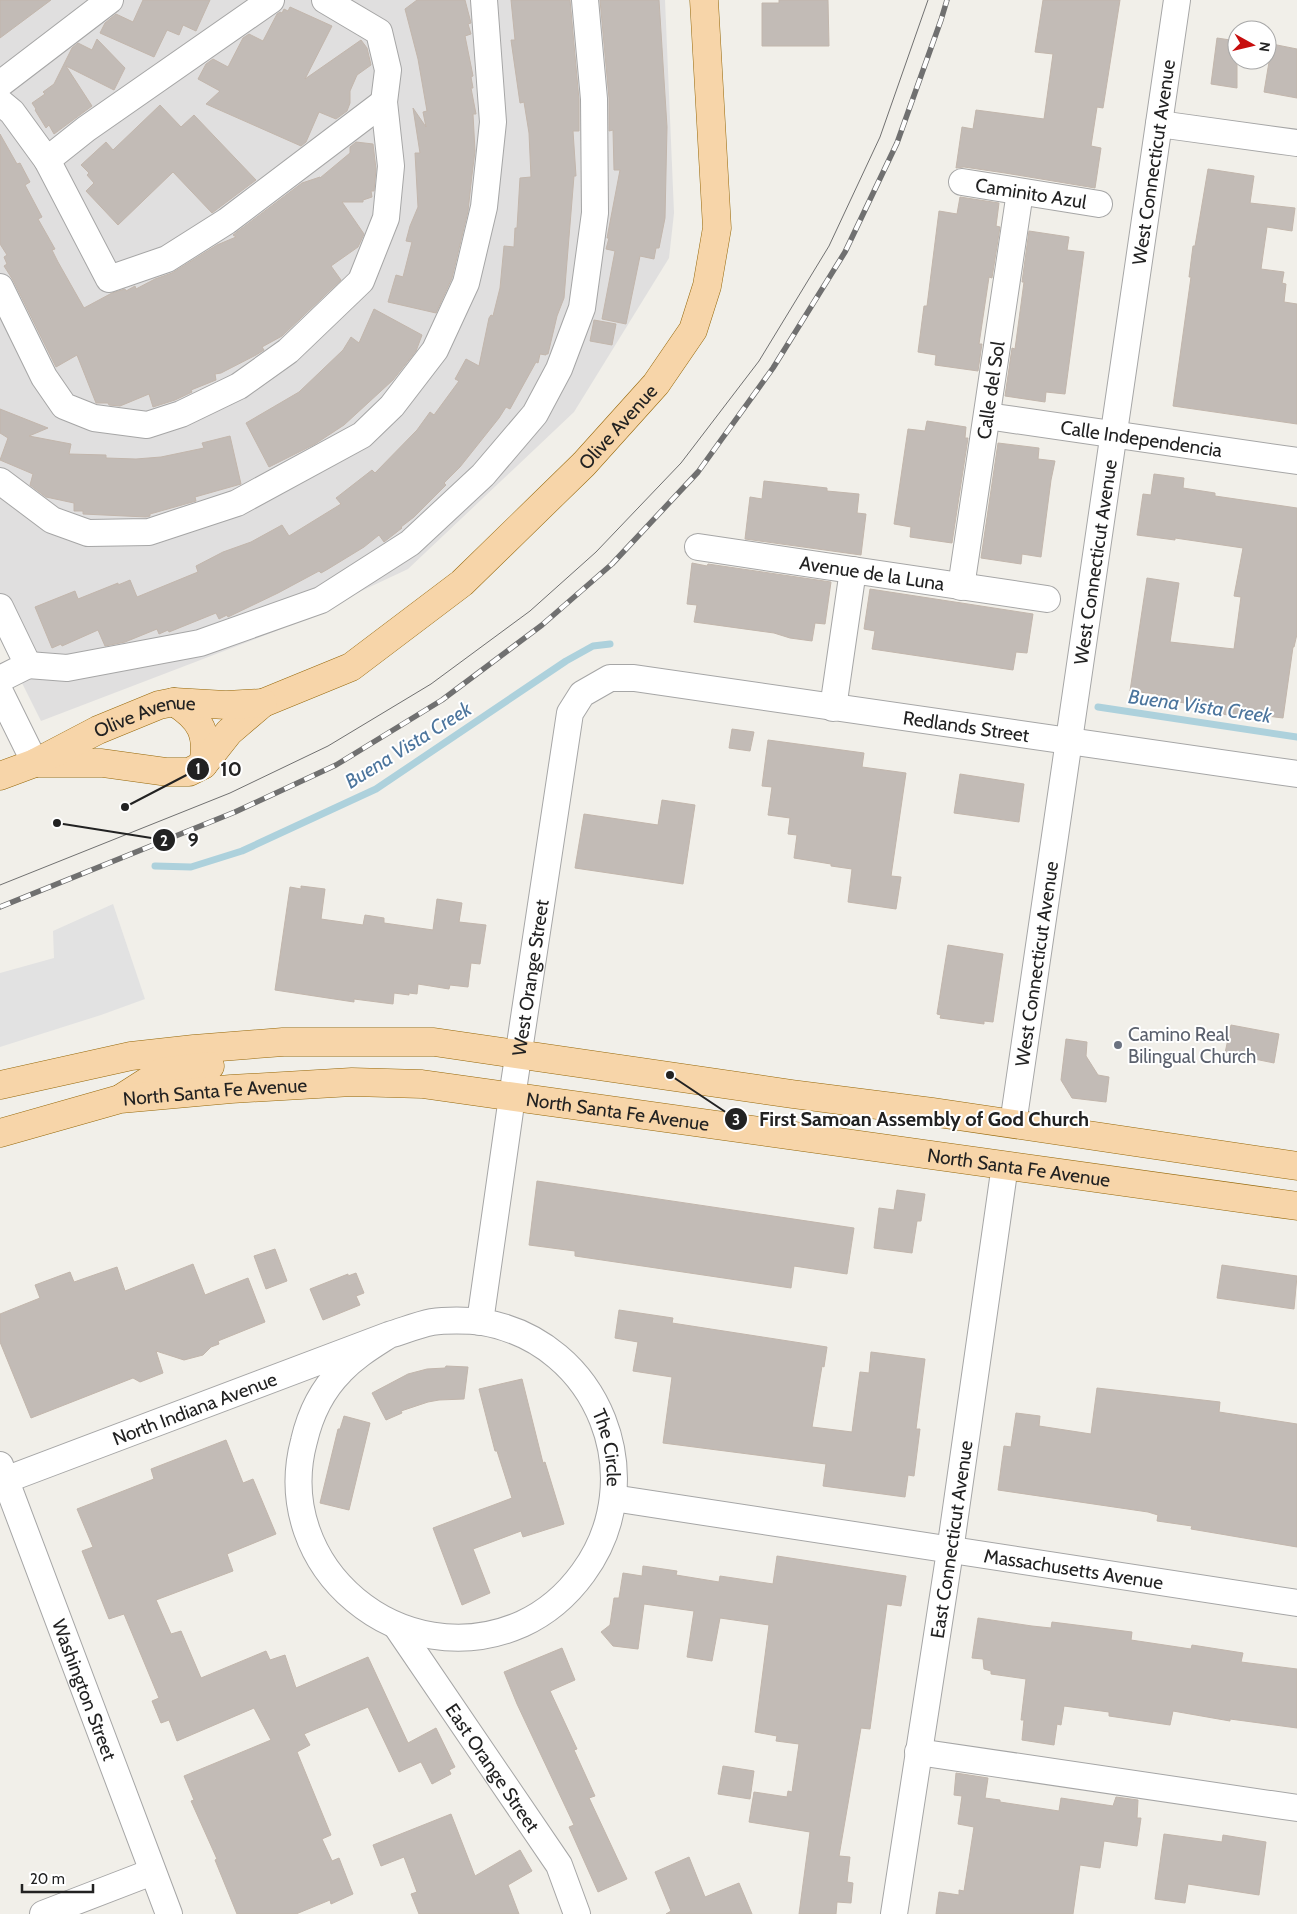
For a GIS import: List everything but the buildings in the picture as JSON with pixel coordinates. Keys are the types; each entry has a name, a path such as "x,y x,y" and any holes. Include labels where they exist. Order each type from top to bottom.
{"main road":[{"name":"Olive Avenue","path":"35,763 102,763 174,772 190,772 203,766 229,732 263,703 351,667 462,583 597,450 656,384 693,330 707,286 717,228 704,0"},
{"name":"Olive Avenue","path":"0,776 35,763 98,730 159,705 174,702 226,705 263,703"},
{"path":"174,702 188,711 198,721 203,731 206,750 203,766"},
{"path":"0,1085 132,1056 283,1042 434,1042 1297,1166"},
{"path":"120,1099 162,1072 212,1066 247,1045"},
{"name":"North Santa Fe Avenue","path":"0,1133 120,1099 231,1089 352,1082 422,1084 1297,1206"}],"street":[{"path":"0,84 110,0"},
{"path":"47,160 86,129 271,0"},
{"path":"0,287 44,376 64,406 94,418 147,424 190,410 239,386 288,351 361,281 386,218 391,166 384,102 388,70 379,32 325,0"},
{"path":"0,481 52,520 88,533 149,532 237,503 362,435 392,406 435,350 466,283 484,208 493,122 484,0"},
{"path":"0,679 28,665 66,668 200,644 321,600 410,543 483,475 535,414 559,368 582,308 595,213 594,99 585,0"},
{"name":"West Connecticut Avenue","path":"1013,1124 1177,0"},
{"path":"0,102 12,112 47,160 109,279 167,259 227,221 384,102"},
{"path":"1159,124 1297,143"},
{"name":"Caminito Azul","path":"962,182 1099,204"},
{"name":"Calle del Sol","path":"961,587 1020,192"},
{"name":"Calle Independencia","path":"987,416 1297,460"},
{"name":"Avenue de la Luna","path":"698,547 1047,599"},
{"path":"833,708 853,570"},
{"path":"0,606 28,665"},
{"name":"West Orange Street","path":"480,1322 518,1053 570,713 582,694 610,678 634,678"},
{"name":"Redlands Street","path":"634,678 1297,774"},
{"path":"0,692 35,763"},
{"name":"East Connecticut Avenue","path":"894,1914 950,1551 1005,1165"},
{"name":"The Circle","path":"434,1322 480,1322 506,1328 531,1339 554,1354 574,1372 590,1394 603,1418 611,1444 614,1498 606,1530 593,1559 574,1585 550,1607 522,1624 492,1634 460,1638 428,1636 397,1627 370,1612 346,1593 327,1570 312,1543 302,1514 298,1484 300,1453 308,1424 322,1396 346,1366 363,1351 389,1336 434,1322"},
{"name":"North Indiana Avenue","path":"2,1476 389,1336"},
{"name":"Washington Street","path":"2,1476 169,1914"},
{"name":"Massachusetts Avenue","path":"614,1498 1297,1603"},
{"name":"East Orange Street","path":"397,1627 559,1865 577,1914"},
{"path":"918,1752 1297,1808"},
{"path":"43,1914 152,1872"}],"shaded area":[{"path":"0,0 665,0 674,213 669,258 574,412 408,569 276,631 41,721 0,639"},
{"path":"113,904 145,999 0,1047 0,973 54,958 53,931"}],"waterway":[{"name":"Buena Vista Creek","path":"155,866 191,867 242,851 376,789 566,661 593,646 610,644"},
{"name":"Buena Vista Creek","path":"1098,707 1297,737"}],"tram line":[{"path":"0,885 230,793 328,746 431,684 530,611 596,552 681,463 759,361 829,246 880,137 928,0"}],"railway":[{"path":"0,907 235,812 336,765 442,700 542,625 612,564 698,472 773,368 845,252 897,143 947,0"}],"place":[{"name":"10","path":"125,807"},
{"name":"9","path":"57,823"},
{"name":"Camino Real Bilingual Church","path":"1118,1045"},
{"name":"First Samoan Assembly of God Church","path":"670,1075"}]}
